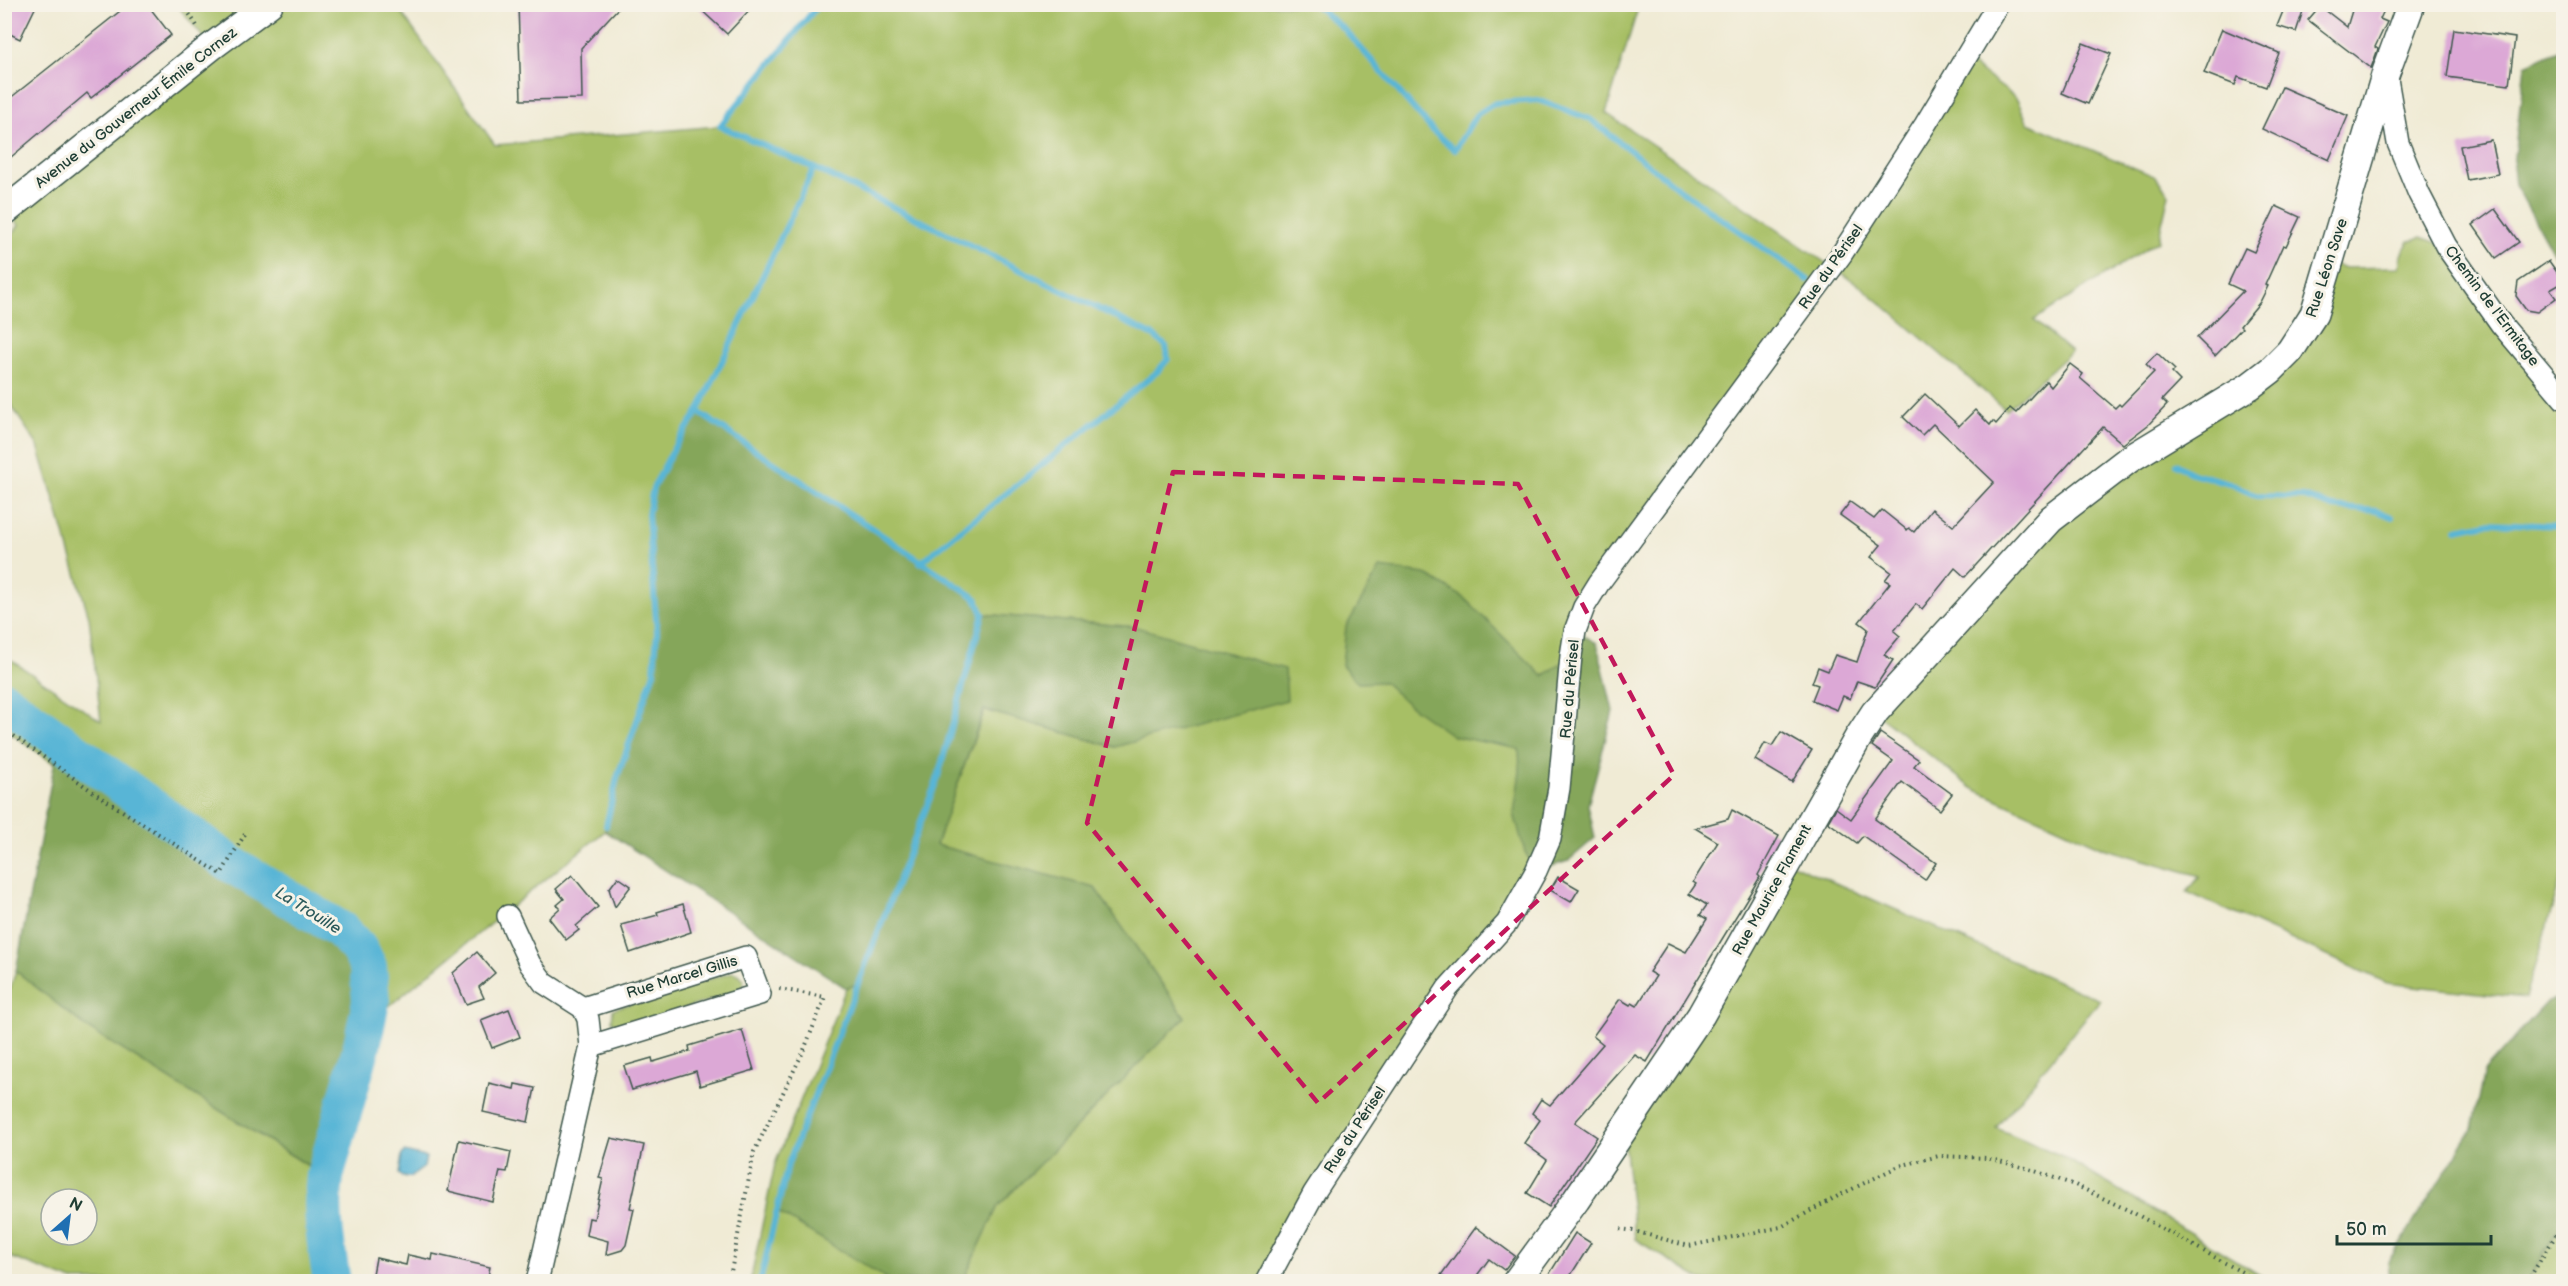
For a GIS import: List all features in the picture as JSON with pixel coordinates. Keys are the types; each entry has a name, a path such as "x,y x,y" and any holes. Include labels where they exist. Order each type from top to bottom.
{"street":[{"name":"Avenue du Gouverneur Émile Cornez","path":"6,209 269,4"},
{"name":"Rue du Périsel","path":"1266,1281 1320,1183 1448,988 1508,923 1536,871 1550,839 1559,788 1571,656 1575,631 1584,607 1599,583 1841,255 1925,125 1998,4"},
{"name":"Rue Léon Save","path":"2051,519 2128,460 2250,386 2290,351 2314,314 2386,72 2411,4"},
{"name":"Chemin de l'Ermitage","path":"2386,72 2398,142 2419,194 2446,246 2501,324 2564,399"},
{"name":"Rue Maurice Flament","path":"1516,1281 1636,1113 1701,1015 1875,712 2051,519"},
{"path":"508,916 530,964 544,983 582,1008 588,1019 591,1046 537,1281"},
{"name":"Rue Marcel Gillis","path":"582,1008 746,957 757,986"},
{"path":"591,1046 760,994 757,986"}],"path":[{"path":"194,4 215,7 218,4"},
{"path":"4,729 96,794 221,874 245,834"},
{"path":"729,1281 754,1152 804,1050 825,997 757,986"},
{"path":"1620,1229 1689,1246 1781,1227 1899,1166 1939,1156 1987,1158 2026,1168 2075,1185 2132,1212 2260,1281"},
{"path":"2527,1281 2564,1222"}],"highlighted area":[{"path":"1173,472 1518,484 1674,775 1318,1103 1087,823"}],"green space":[{"path":"177,5 396,5 495,145 719,126 819,5 1639,5 1606,113 1832,267 1964,59 2016,98 2028,123 2154,176 2169,194 2158,241 2034,320 2071,352 2006,410 1863,288 1833,267 1584,607 1536,871 1448,988 1266,1281 963,1281 998,1206 1185,1017 1094,888 935,845 985,710 1115,747 1136,627 983,614 920,563 698,412 675,446 653,489 648,514 657,632 654,672 617,778 605,831 367,1024 371,1001 341,930 228,862 59,739 53,763 5,729 5,656 101,721 89,617 38,446 5,396 5,246 19,225 8,210 211,47"},
{"path":"2563,48 2563,264 2558,262 2515,184 2513,165 2525,65"},
{"path":"2421,237 2446,246 2563,399 2563,872 2525,998 2387,983 2187,892 2200,876 2106,849 1972,788 1875,712 2051,519 2271,370 2330,263 2346,268 2399,267 2401,255 2409,241"},
{"path":"698,412 976,598 983,614 1136,627 1285,669 1287,700 1115,747 984,710 936,845 1095,888 1185,1017 998,1206 963,1281 891,1281 777,1212 788,1164 858,984 846,988 605,831 617,778 654,672 655,603 648,514 653,489 675,446"},
{"path":"1380,568 1425,574 1463,597 1543,676 1571,656 1575,631 1597,643 1613,711 1588,805 1595,838 1568,861 1536,871 1525,852 1514,814 1520,771 1519,749 1453,736 1409,705 1384,682 1358,683 1342,665 1346,627"},
{"path":"59,738 228,862 341,930 358,948 368,966 371,1001 362,1045 325,1176 86,1027 16,971"},
{"path":"1788,862 2100,1000 1996,1128 2062,1156 2270,1281 1703,1281 1635,1239 1623,1132"},
{"path":"16,971 86,1027 315,1170 311,1224 320,1281 73,1281 5,1255 4,1017 9,1019 7,998"},
{"path":"733,972 740,975 744,981 741,991 621,1028 612,1021 613,1009"},
{"path":"858,983 788,1164 777,1211 891,1281 750,1282 775,1164 846,988"},
{"path":"2563,997 2563,1222 2527,1281 2390,1281 2388,1263 2472,1129 2484,1071 2548,1001"},
{"path":"2563,1222 2563,1281 2527,1281"}],"water":[{"path":"404,1152 426,1157 424,1167 411,1177 402,1177 399,1174"},
{"path":"311,1224 335,1228 341,1281 320,1281"}],"building":[{"path":"7,4 37,4 20,39 4,31 4,11"},
{"path":"129,4 147,4 171,35 91,98 87,93 4,163 4,103"},
{"path":"518,4 622,4 581,48 582,99 521,100"},
{"path":"695,4 755,4 727,34"},
{"path":"2286,4 2303,11 2296,32 2277,26"},
{"path":"2354,4 2387,4 2380,19 2387,22 2375,47 2378,49 2371,68 2308,20 2320,6 2347,27"},
{"path":"2222,29 2279,53 2266,87 2238,77 2235,85 2204,73"},
{"path":"2454,29 2515,38 2509,85 2447,77"},
{"path":"2083,43 2111,54 2088,104 2062,93"},
{"path":"2282,87 2348,116 2329,160 2262,129"},
{"path":"2491,140 2498,174 2467,180 2460,146"},
{"path":"2276,206 2300,217 2286,246 2283,245 2260,302 2240,326 2242,328 2215,356 2197,338 2243,291 2228,284 2245,248 2254,252"},
{"path":"2495,209 2519,242 2496,258 2473,225"},
{"path":"2549,261 2564,282 2550,290 2556,298 2537,312 2526,310 2516,296 2518,282"},
{"path":"2157,353 2175,370 2172,373 2180,381 2162,400 2167,405 2148,425 2123,444 2103,427 1965,577 1955,568 1922,609 1916,604 1894,631 1900,636 1884,655 1893,660 1875,687 1857,681 1850,699 1843,696 1837,710 1812,700 1818,685 1812,683 1818,667 1828,671 1835,655 1857,662 1868,629 1859,622 1890,583 1885,580 1891,572 1871,557 1881,545 1840,515 1850,502 1874,519 1882,510 1907,530 1909,528 1914,532 1932,509 1953,526 1994,482 1933,424 1922,435 1903,417 1925,394 1959,426 1975,410 1990,425 1993,421 1996,424 2010,408 2016,413 2046,381 2051,387 2070,364 2083,374 2080,378 2115,408 2119,404 2121,406 2154,372 2146,364"},
{"path":"1781,732 1812,750 1792,782 1755,760 1765,743 1772,746"},
{"path":"1880,733 1919,760 1914,766 1952,794 1940,810 1902,782 1875,819 1936,863 1925,880 1863,836 1857,843 1828,822 1836,808 1851,819 1893,761 1872,746"},
{"path":"1732,810 1779,836 1758,875 1760,877 1647,1062 1635,1055 1575,1122 1597,1137 1549,1207 1527,1193 1547,1160 1524,1143 1540,1120 1532,1113 1541,1099 1550,1105 1603,1044 1593,1036 1620,999 1637,1006 1656,976 1649,972 1668,943 1686,952 1707,919 1700,915 1707,905 1689,894 1696,884 1693,882 1718,842 1695,828 1728,819"},
{"path":"572,875 598,907 576,926 579,930 566,940 549,918 560,908 557,905 564,899 556,889"},
{"path":"618,877 631,886 615,907 609,889"},
{"path":"1558,877 1579,889 1571,902 1550,890"},
{"path":"683,904 691,932 630,953 621,925 658,915 657,912"},
{"path":"477,952 495,973 479,987 484,998 466,1004 453,973"},
{"path":"509,1009 520,1037 492,1048 481,1020"},
{"path":"742,1030 754,1070 700,1086 696,1071 632,1090 624,1066 652,1058 653,1062 690,1051 689,1046"},
{"path":"489,1083 514,1089 515,1084 535,1088 528,1122 483,1112"},
{"path":"611,1138 644,1145 630,1208 634,1209 626,1245 622,1250 606,1255 608,1241 586,1235 589,1218 594,1219 603,1179 599,1178"},
{"path":"459,1140 511,1152 507,1172 500,1171 493,1202 448,1191"},
{"path":"1476,1227 1515,1256 1504,1270 1489,1259 1473,1281 1450,1281 1441,1275"},
{"path":"1575,1233 1591,1243 1567,1281 1545,1281"},
{"path":"433,1254 490,1267 487,1281 403,1281 373,1274 376,1258 406,1265 408,1255 432,1260"}],"waterway":[{"path":"606,826 617,778 654,672 657,632 648,514 653,488 675,446 698,412 814,168 720,126 819,4"},
{"path":"1314,4 1345,30 1434,132 1455,150 1476,115 1495,103 1538,100 1590,119 1678,188 1808,280"},
{"path":"814,168 1154,336 1166,346 1168,359 1157,372 920,563"},
{"path":"698,412 976,598 983,614 937,780 788,1164 760,1282"},
{"path":"2176,464 2189,472 2229,483 2257,496 2304,497 2333,507 2377,511 2392,517"},
{"path":"2457,529 2487,523 2564,526"},
{"name":"La Trouille","path":"4,700 228,862 341,930 358,948 368,966 371,1001 362,1045 325,1176 323,1216 332,1282"}]}
